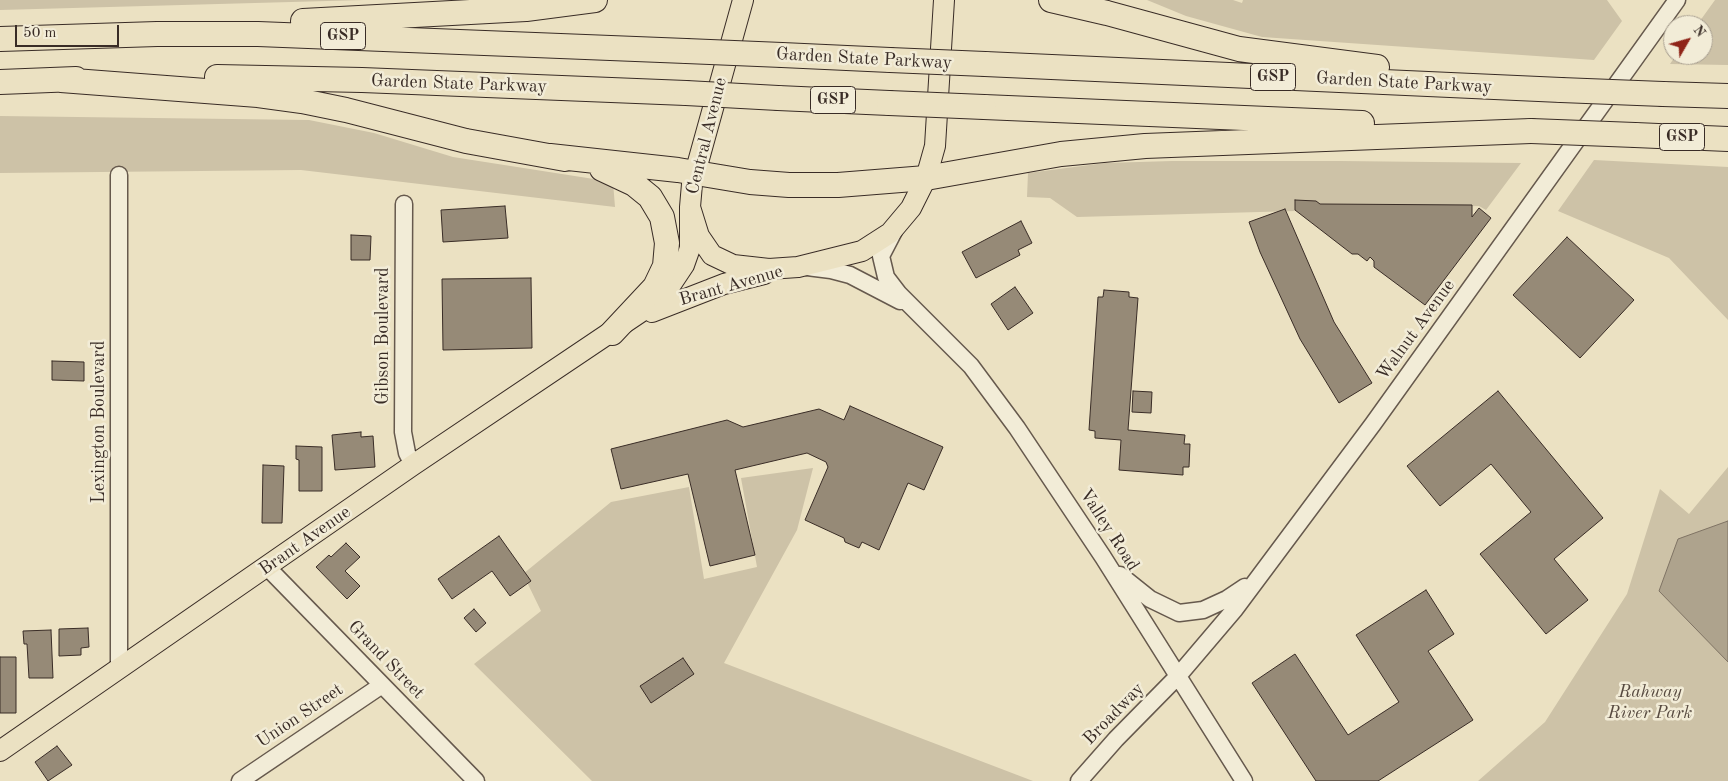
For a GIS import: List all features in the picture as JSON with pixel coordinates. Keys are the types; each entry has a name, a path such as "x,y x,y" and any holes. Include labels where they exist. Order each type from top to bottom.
{"highway":[{"path":"53,36 526,9 595,0"},
{"path":"1051,0 1254,52 1561,90"},
{"path":"1086,0 1107,13"},
{"name":"Garden State Parkway","path":"0,39 165,34 300,34 1728,96"},
{"name":"Garden State Parkway","path":"0,82 180,77 362,80 1728,139"},
{"path":"61,80 295,100 333,107 479,144 591,165 634,184 654,202 665,225 667,250 662,274 646,298 612,333"},
{"path":"550,156 695,173 730,180 789,185 838,185 926,178 1061,154 1128,147 1531,131"}],"main road":[{"name":"Central Avenue","path":"743,0 695,173 690,207 699,236 708,250 718,259 742,267 798,267 862,251 881,240 898,226 912,208 926,178 933,155 936,134 944,0"},
{"name":"Brant Avenue","path":"0,752 413,466 612,333 661,296 680,274 690,248 690,207"},
{"name":"Brant Avenue","path":"612,333 686,297 745,278 798,267"}],"street":[{"name":"Walnut Avenue","path":"1178,676 1263,571 1373,424 1677,0"},
{"name":"Lexington Boulevard","path":"119,175 119,669"},
{"name":"Gibson Boulevard","path":"404,204 403,432 407,453 413,466"},
{"name":"Valley Road","path":"898,226 883,249 881,256 883,269 892,284 920,315 954,347 990,390 1103,557 1244,781"},
{"name":"Valley Road","path":"798,267 822,268 850,275 882,290 920,315"},
{"path":"1103,557 1121,576 1150,599 1179,613 1204,610 1228,600 1263,571"},
{"name":"Grand Street","path":"267,566 476,781"},
{"name":"Broadway","path":"1080,781 1116,739 1178,676"},
{"name":"Union Street","path":"246,779 382,685"}],"green space":[{"path":"0,0 364,0 0,10"},
{"path":"1147,0 1233,0 1242,3 1243,0 1607,0 1622,21 1594,60 1262,37 1186,16"},
{"path":"1715,0 1728,0 1728,65 1713,65 1713,15 1704,15"},
{"path":"0,116 309,120 374,133 453,157 613,182 615,207 301,170 0,173"},
{"path":"1594,160 1728,167 1728,320 1669,258 1558,211"},
{"path":"1172,161 1521,163 1486,210 1479,206 1077,217 1050,198 1027,197 1028,173 1105,163"},
{"name":"Rahway River Park","path":"1728,467 1728,781 1478,781 1545,722 1627,594 1660,489 1689,514"},
{"path":"813,468 797,530 724,663 1033,781 592,781 474,664 541,611 523,574 611,502 689,487 704,579 757,567 741,478"}],"shaded area":[{"path":"1728,521 1728,662 1659,591 1678,539"}],"building":[{"path":"1295,200 1316,201 1320,204 1472,205 1472,217 1479,208 1491,218 1425,305 1374,267 1374,261 1370,257 1367,261 1358,254 1352,254 1295,210"},
{"path":"505,206 508,238 443,242 441,210"},
{"path":"1285,209 1334,322 1372,383 1339,403 1300,339 1260,252 1249,222"},
{"path":"1021,221 1032,243 1018,250 1020,255 976,278 962,252"},
{"path":"351,235 371,236 370,260 351,260"},
{"path":"1567,237 1634,300 1580,358 1513,295"},
{"path":"531,278 532,348 443,350 442,279"},
{"path":"1015,287 1033,313 1008,330 991,304"},
{"path":"1104,290 1129,292 1129,297 1138,298 1128,430 1185,435 1184,444 1190,444 1189,467 1183,467 1183,475 1119,470 1121,440 1095,438 1095,431 1089,430 1098,297 1103,297"},
{"path":"52,361 84,362 84,381 52,380"},
{"path":"1133,391 1152,392 1151,413 1132,412"},
{"path":"1498,391 1603,518 1554,559 1588,600 1546,634 1480,554 1531,512 1491,464 1440,506 1407,466"},
{"path":"850,406 943,447 924,490 908,483 879,550 862,542 859,548 845,542 844,538 805,520 828,467 826,462 807,453 735,470 755,555 710,566 688,474 621,489 611,449 727,420 743,427 819,409 844,420"},
{"path":"361,432 361,437 373,436 375,467 335,470 332,435"},
{"path":"296,446 322,447 322,491 299,491 299,460 296,459"},
{"path":"263,465 284,466 282,523 262,523"},
{"path":"499,536 531,581 510,596 492,571 452,599 438,579"},
{"path":"346,543 360,557 345,571 360,586 347,599 316,567 329,555 331,557"},
{"path":"1426,590 1454,634 1428,651 1473,720 1378,781 1316,781 1252,683 1295,654 1348,735 1399,702 1356,635"},
{"path":"474,609 486,623 476,632 464,618"},
{"path":"88,628 89,647 81,648 81,655 59,656 59,629"},
{"path":"51,630 53,678 29,678 27,644 24,644 23,631"},
{"path":"0,657 16,657 16,713 0,713"},
{"path":"683,658 694,674 651,703 640,686"},
{"path":"57,746 72,765 48,781 35,762"}]}
